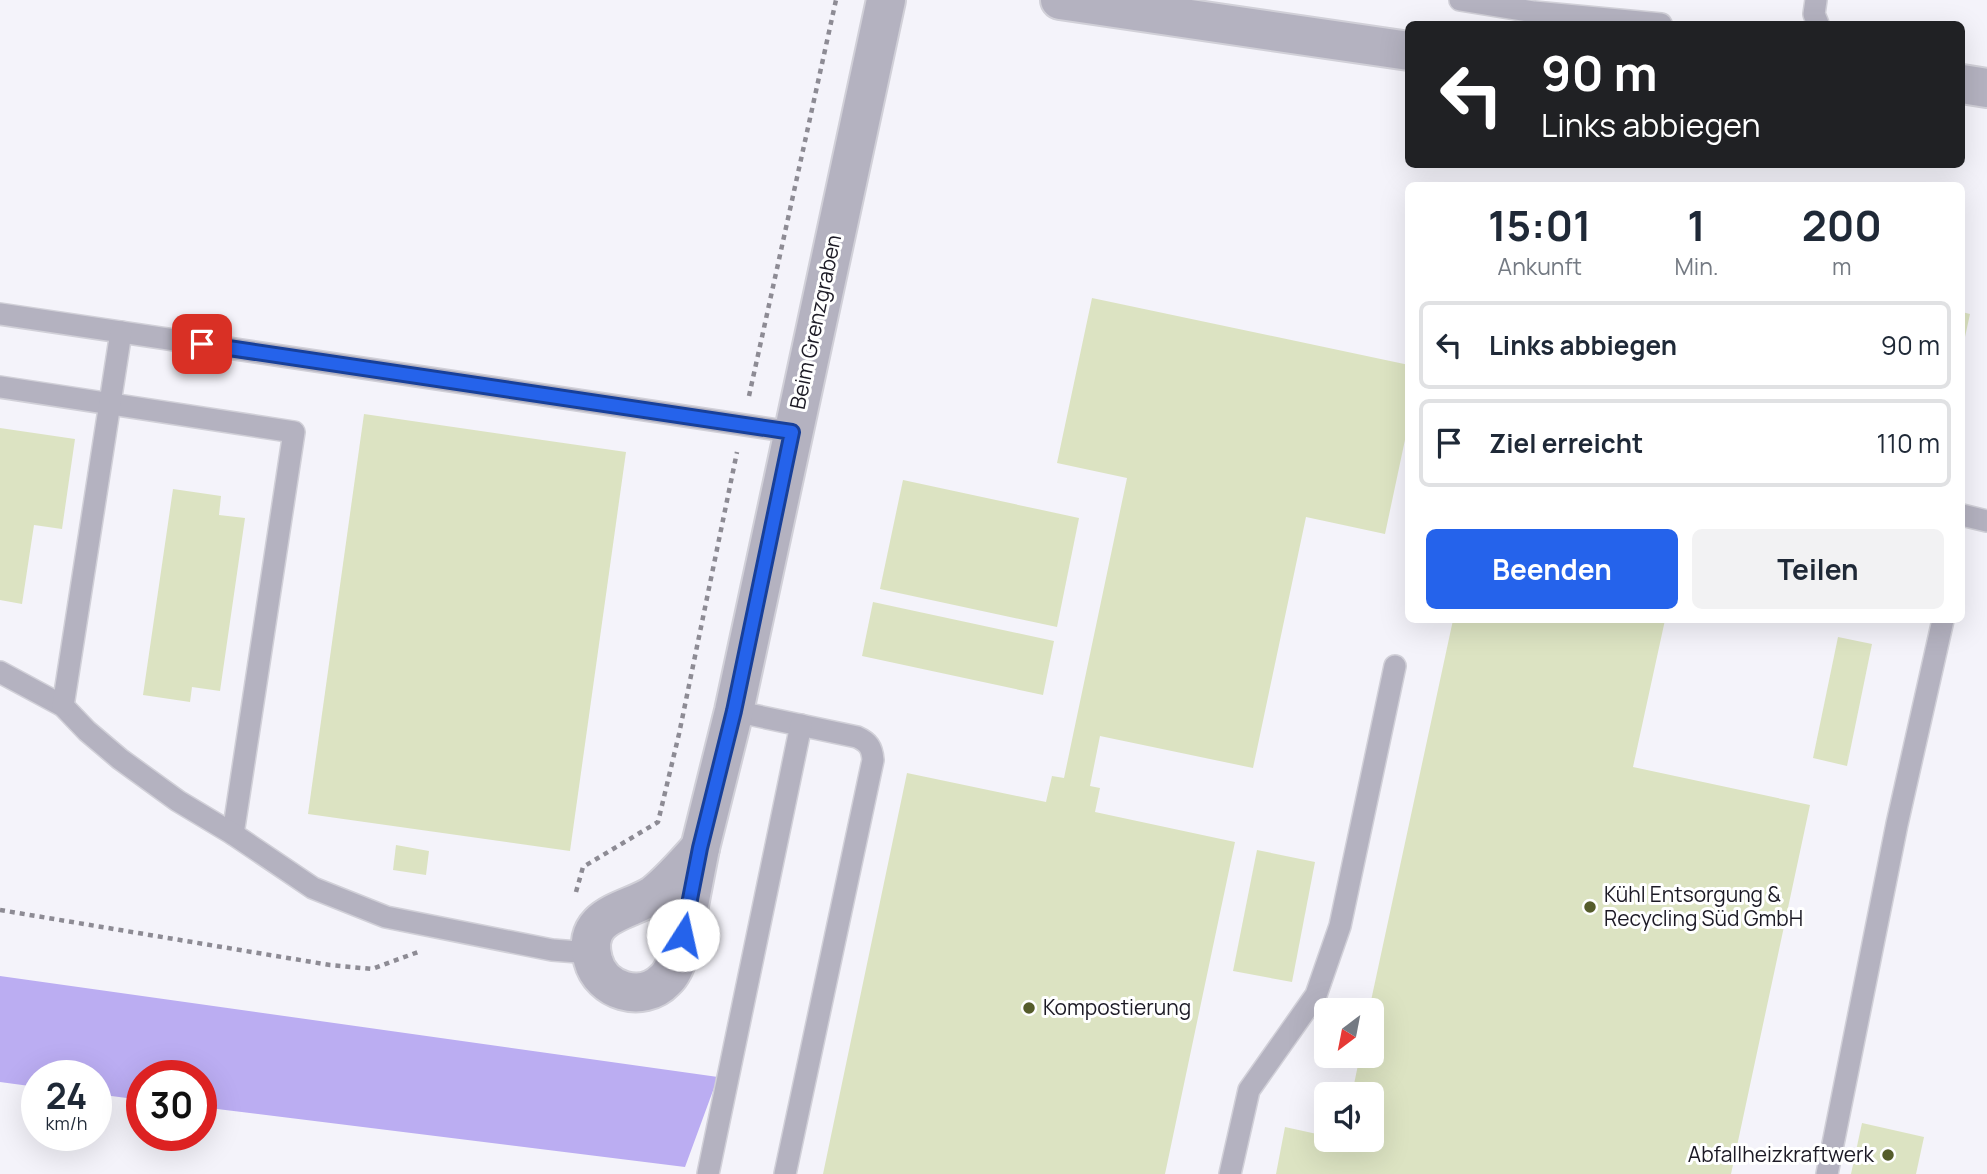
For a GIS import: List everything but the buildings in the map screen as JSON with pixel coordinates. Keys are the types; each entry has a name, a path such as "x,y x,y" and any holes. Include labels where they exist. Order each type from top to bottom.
{"street":[{"name":"Beim Grenzgraben","path":"700,848 673,879 651,896 608,915 598,926 592,939 576,952 595,967 603,979 614,988 642,992 656,988 667,979 680,952 700,848 734,711 886,0"},
{"path":"1060,0 1405,50"},
{"path":"1965,84 1987,88"}],"lane":[{"path":"1460,0 1535,6 1640,21"},
{"path":"1816,0 1814,14 1817,21"},
{"path":"0,314 792,432"},
{"path":"63,706 121,332"},
{"path":"0,387 294,432 233,834"},
{"path":"1965,522 1987,521"},
{"path":"1827,1174 1897,824 1942,623"},
{"path":"1230,1174 1249,1090 1316,995 1340,926 1395,666"},
{"path":"0,672 63,706 120,760 313,888 386,917 552,950 576,952"},
{"path":"734,711 857,737 867,741 872,750 873,760 785,1174"},
{"path":"708,1174 801,725"}],"path":[{"path":"576,952 583,867 658,822 836,0"},
{"path":"0,910 293,960 372,968 415,955 442,929"}],"shaded area":[{"path":"0,976 718,1077 685,1167 217,1109 217,1060 126,1060 126,1098 112,1096 112,1060 21,1060 21,1085 0,1082"}],"place":[{"name":"Kühl Entsorgung & Recycling Süd GmbH","path":"1590,907"},
{"name":"Kompostierung","path":"1029,1008"},
{"name":"Abfallheizkraftwerk","path":"1888,1155"}],"route":[{"path":"202,344 792,432 734,711 700,848 683,935"}]}
